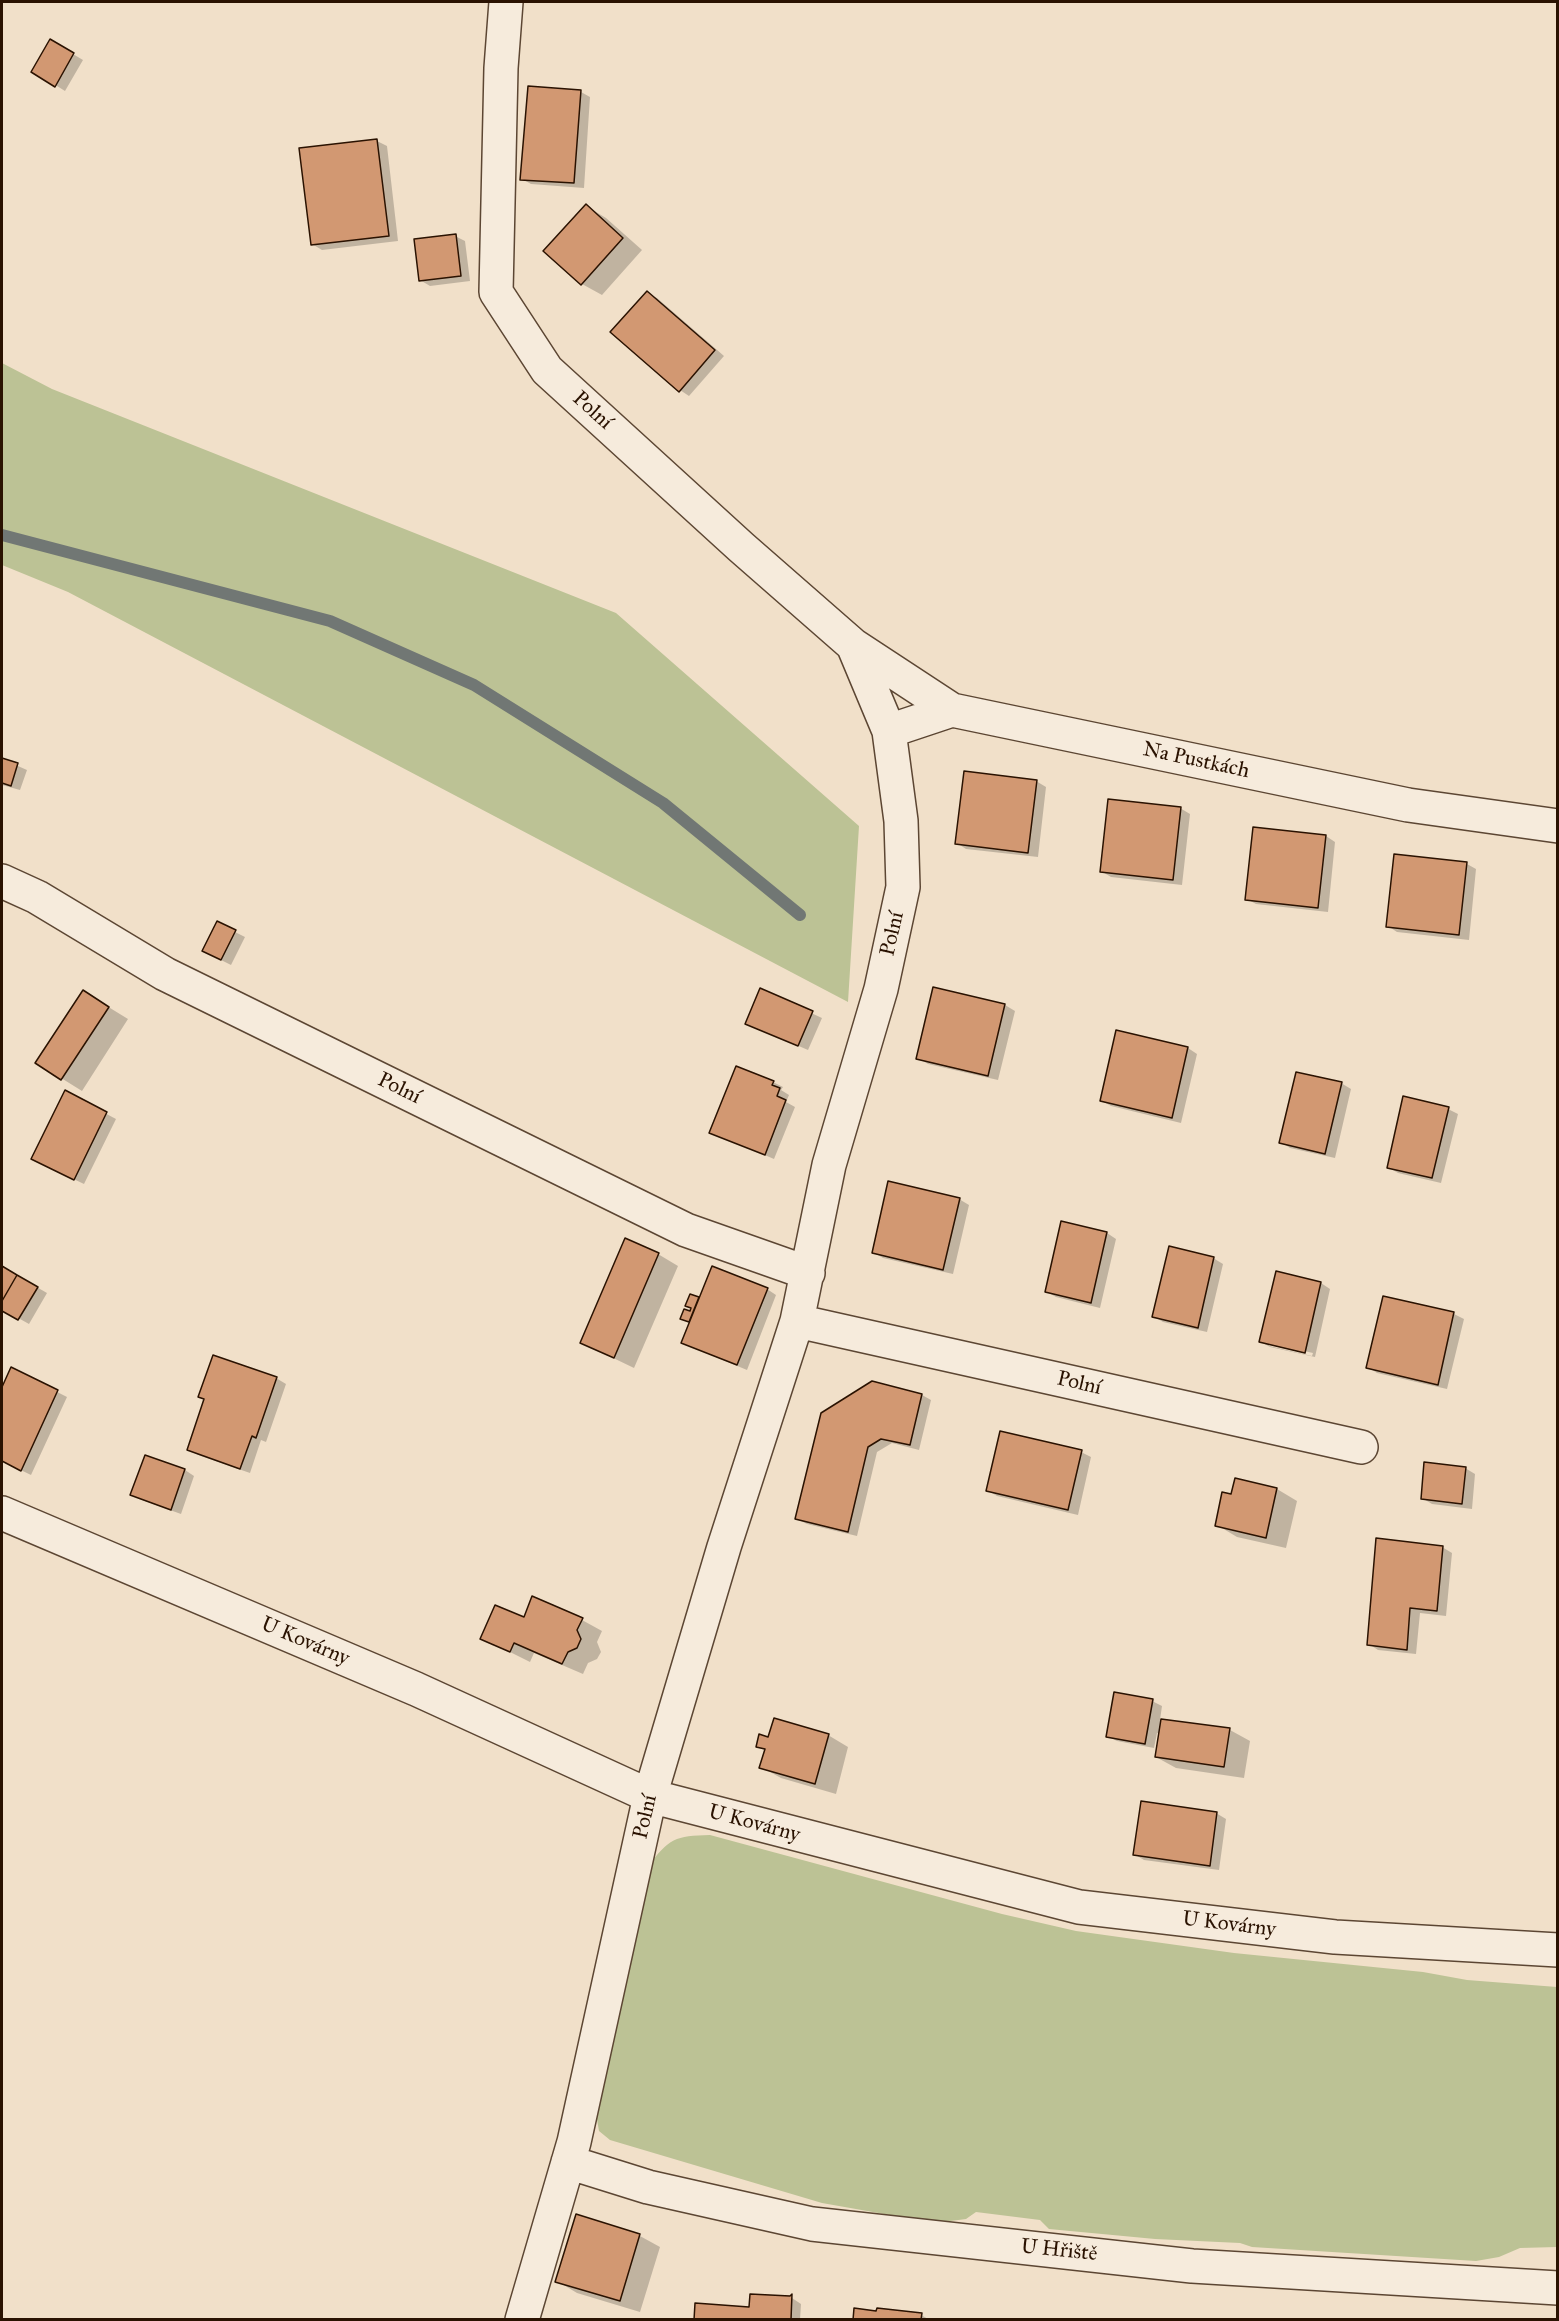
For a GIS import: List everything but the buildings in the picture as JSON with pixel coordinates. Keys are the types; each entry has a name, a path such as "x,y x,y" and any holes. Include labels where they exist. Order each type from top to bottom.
{"street":[{"name":"Polní","path":"506,2 501,68 496,292 547,370 853,645 889,731 901,821 903,888 880,989 829,1165 797,1322 724,1547 650,1796 568,2162 522,2319"},
{"name":"Na Pustkách","path":"853,645 952,710 1408,805 1557,826"},
{"path":"889,731 952,710"},
{"name":"Polní","path":"2,881 37,897 165,974 686,1230 808,1273"},
{"name":"Polní","path":"797,1322 1360,1447"},
{"name":"U Kovárny","path":"2,1513 416,1689 650,1796 1079,1907 1335,1937 1557,1950"},
{"name":"U Hřiště","path":"568,2162 648,2187 812,2224 1192,2266 1557,2288"}],"green space":[{"path":"2,363 52,389 616,613 859,826 848,1002 68,592 2,565"},
{"path":"710,1835 1002,1914 1076,1931 1234,1953 1423,1972 1467,1980 1557,1987 1557,2247 1520,2248 1499,2257 1476,2261 1252,2247 1240,2243 1155,2239 1049,2229 1040,2220 976,2212 966,2219 935,2223 822,2203 610,2140 599,2131 594,2102 648,1867 668,1844 688,1836"}],"waterway":[{"path":"2,535 330,621 474,685 663,803 800,915"}]}
